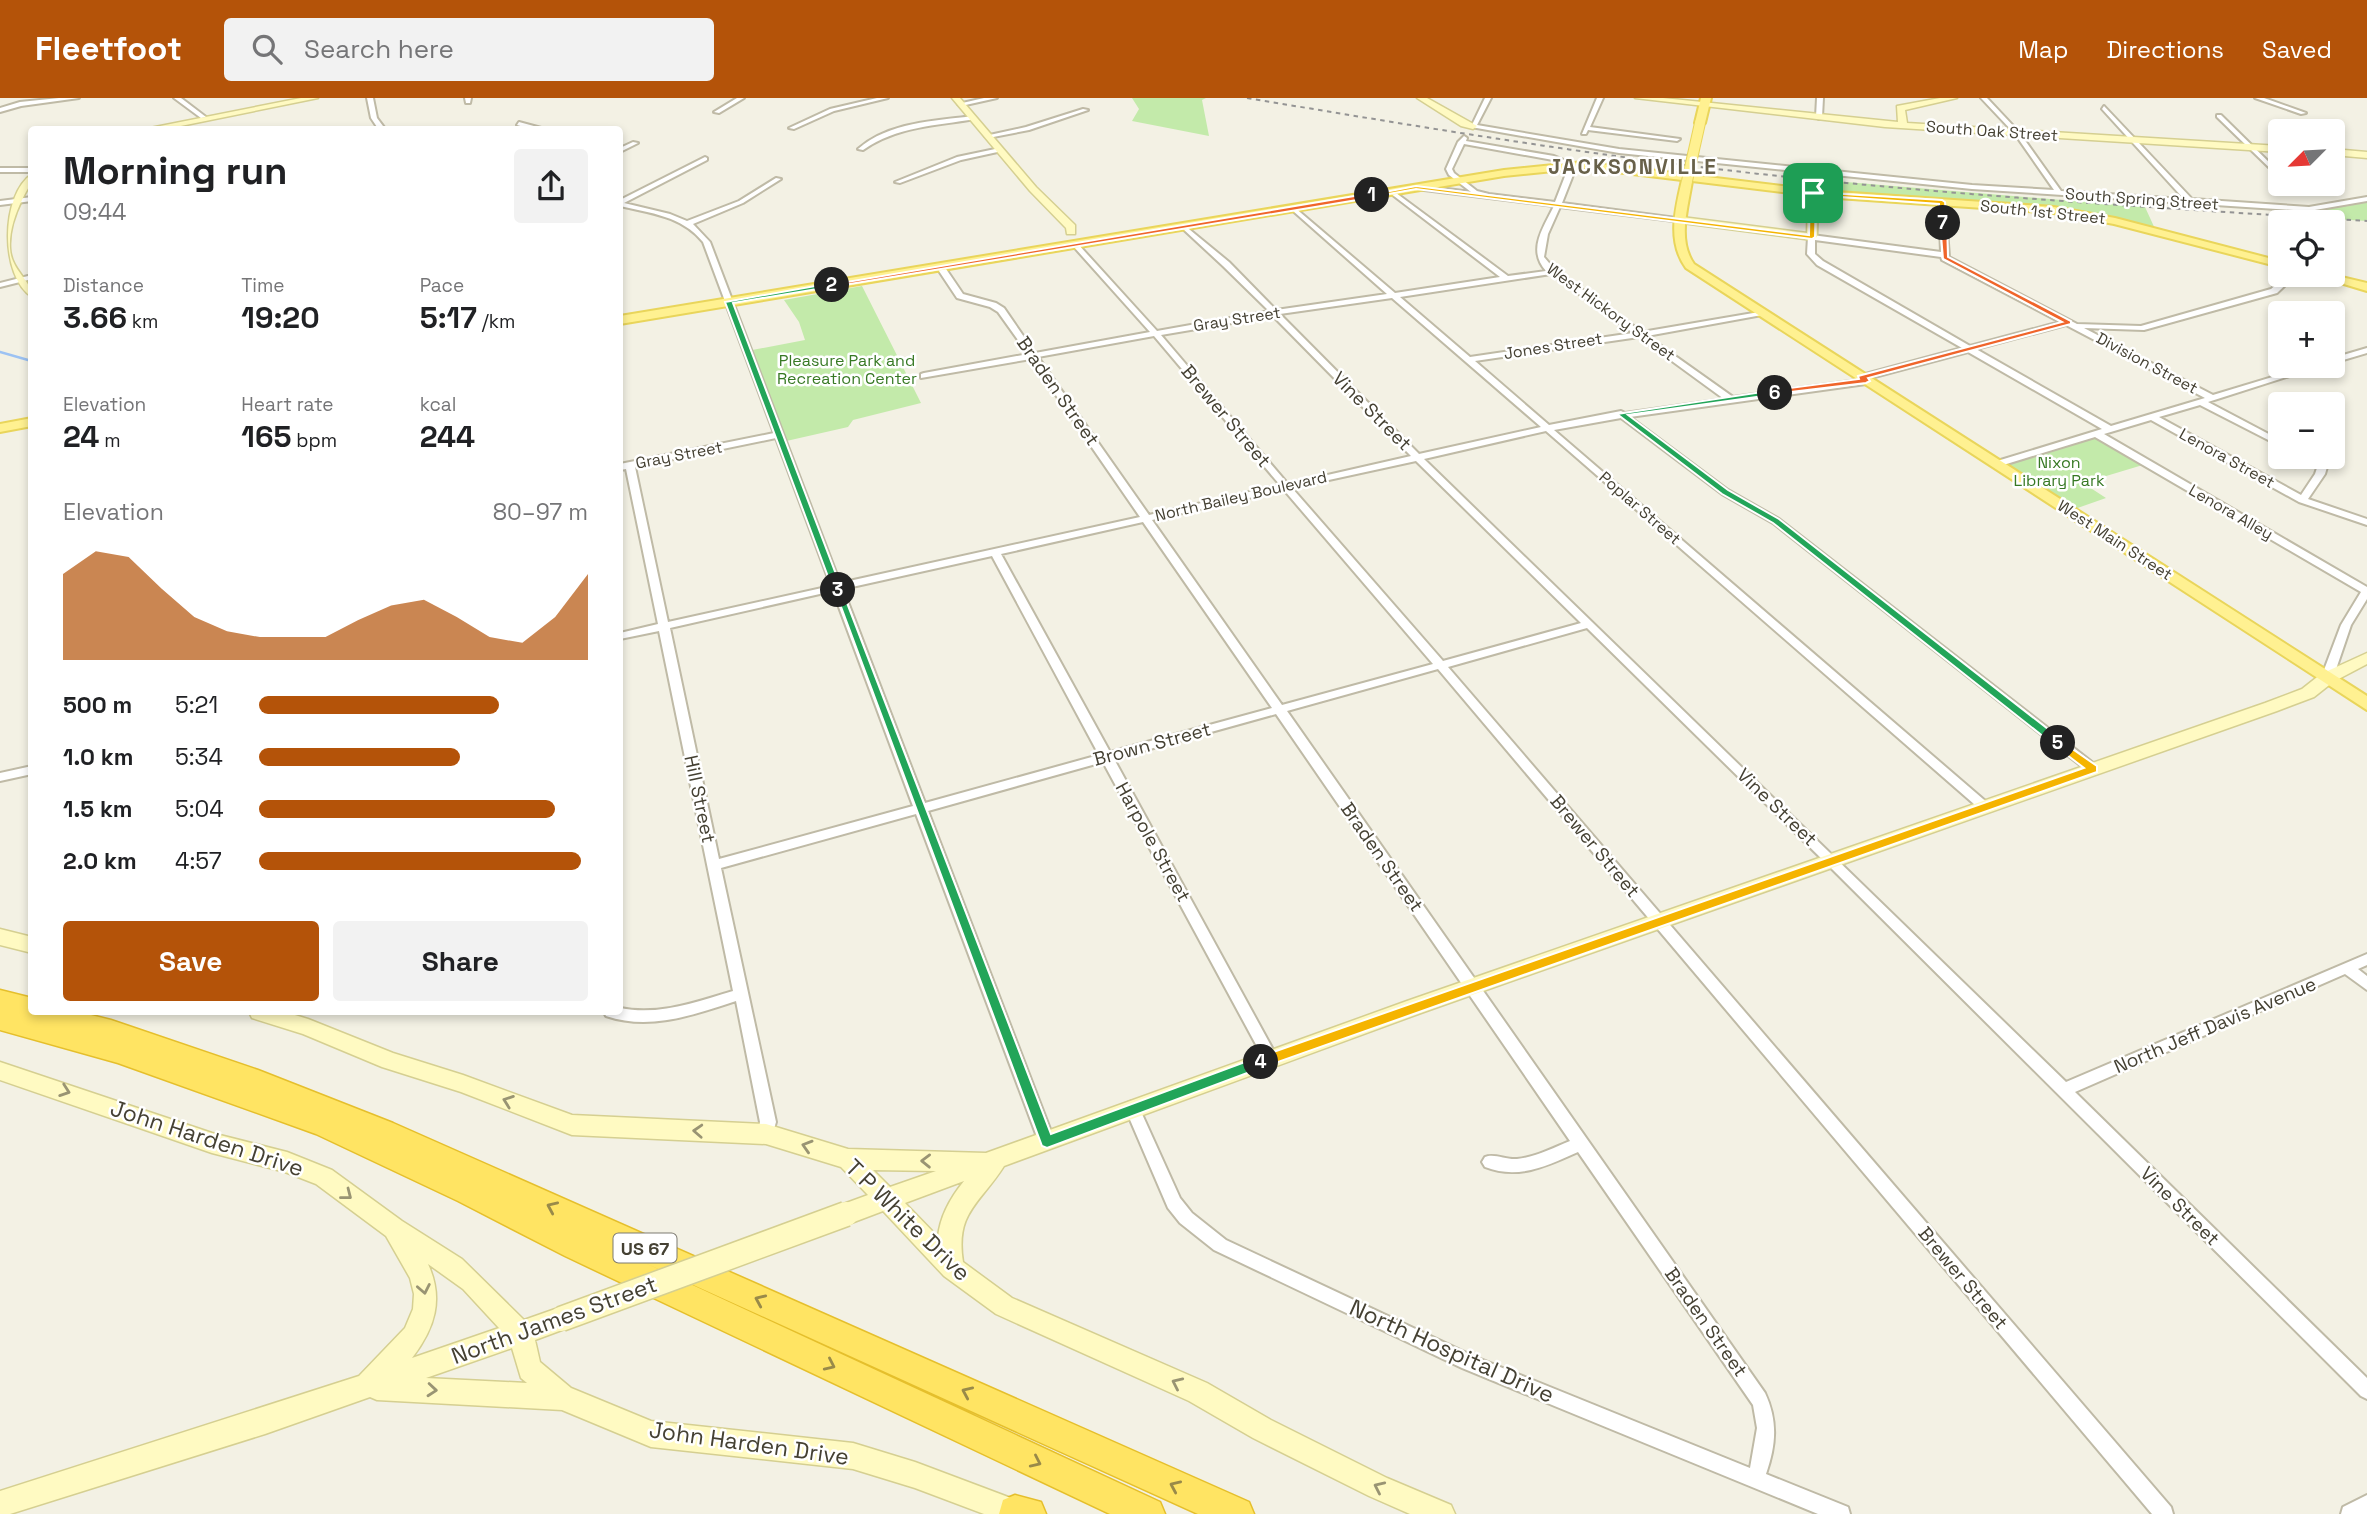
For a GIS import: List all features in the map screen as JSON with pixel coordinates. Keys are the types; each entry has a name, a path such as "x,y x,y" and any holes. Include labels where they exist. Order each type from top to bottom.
{"highway":[{"path":"0,1001 28,1008"},
{"name":"US 67","path":"51,1015 197,1059 284,1090 402,1140 1237,1514"},
{"name":"US 67","path":"0,1019 120,1052 325,1125 468,1191 576,1246 1148,1514"}],"main road":[{"name":"West Main Street","path":"1705,102 1688,181 1679,243 1685,261 2367,704"},
{"name":"South 1st Street","path":"623,320 1416,187 1572,165 1813,193 2088,215 2268,261"},
{"path":"2345,281 2367,287"},
{"path":"0,428 28,423"}],"street":[{"path":"0,110 20,104 76,98"},
{"path":"177,98 203,117"},
{"path":"162,126 283,100 314,98"},
{"path":"370,98 372,112 381,126"},
{"path":"717,113 741,98"},
{"path":"792,128 832,110 885,98"},
{"path":"958,101 994,98"},
{"path":"1422,98 1464,124 1472,126 1488,98"},
{"path":"1580,144 1600,98"},
{"name":"South Oak Street","path":"1639,98 1705,102 1903,125 2268,148"},
{"path":"1819,117 1820,98"},
{"path":"1903,125 1900,108 1936,99 1953,98"},
{"path":"1984,98 2017,133 2060,194"},
{"path":"2258,98 2303,113"},
{"path":"958,101 1079,245"},
{"path":"2104,108 2191,202"},
{"path":"988,136 1027,128 1085,110"},
{"path":"2219,116 2268,166"},
{"path":"861,149 882,136 906,128 973,118"},
{"path":"519,124 527,126"},
{"name":"South Spring Street","path":"1472,126 1619,151 2060,194 2309,209 2367,199"},
{"path":"1586,128 1677,139"},
{"path":"1488,196 1475,192 1459,181 1449,169 1463,140 1554,158 1572,165"},
{"path":"623,149 635,143"},
{"path":"898,181 958,158 1000,150"},
{"path":"2345,153 2367,155"},
{"path":"623,201 705,159"},
{"name":"West Hickory Street","path":"1572,165 1540,254 1552,272 1730,398"},
{"path":"0,170 28,170"},
{"path":"687,223 746,199 778,179"},
{"path":"28,181 22,188 2,242 6,263 17,280 28,290"},
{"path":"1416,187 1944,255 1942,202"},
{"path":"1392,192 1507,279"},
{"path":"1813,193 1811,254 1816,260 2109,429"},
{"path":"0,203 28,200"},
{"path":"623,204 687,223 706,242 1047,1142"},
{"name":"Poplar Street","path":"1294,209 1986,808"},
{"name":"Vine Street","path":"1184,227 1275,313 1418,457 1833,862 2367,1390"},
{"name":"Brewer Street","path":"1079,245 1441,665 2164,1514"},
{"name":"Division Street","path":"1944,255 1950,261 2212,398"},
{"name":"Braden Street","path":"941,268 960,296 993,305 1001,310 1764,1407 1767,1420 1764,1454 1755,1479"},
{"name":"Gray Street","path":"924,376 1275,313 1552,272"},
{"path":"0,285 28,277"},
{"path":"2104,341 2274,291 2278,287"},
{"name":"Jones Street","path":"1469,360 1638,333 1702,326 1762,313"},
{"path":"2070,323 2141,328"},
{"name":"North Bailey Boulevard","path":"623,635 1547,428 1621,414 1864,379 2070,323"},
{"path":"2345,357 2367,351"},
{"path":"1997,464 2278,378"},
{"name":"Lenora Street","path":"2200,401 2268,437"},
{"path":"1621,414 1725,492 1776,521 2093,769"},
{"name":"Lenora Street","path":"2152,416 2302,500 2367,522"},
{"name":"Lenora Alley","path":"2095,433 2367,591"},
{"name":"Gray Street","path":"625,466 779,435"},
{"name":"Hill Street","path":"625,466 664,626 715,865 768,1122 766,1134"},
{"path":"2302,500 2321,469"},
{"name":"Harpole Street","path":"995,552 1271,1059"},
{"path":"2327,678 2346,625 2367,591"},
{"name":"Brown Street","path":"715,865 1590,624"},
{"name":"North James Street","path":"0,1504 364,1388 521,1334 995,1162 1132,1108 2308,693 2327,678 2367,658"},
{"path":"0,777 28,771"},
{"path":"0,937 28,944"},
{"name":"North Jeff Davis Avenue","path":"2064,1090 2367,959"},
{"path":"2347,968 2367,984"},
{"path":"623,1014 640,1018 661,1017 741,994"},
{"name":"T P White Drive","path":"269,1015 308,1027 389,1061 463,1084 572,1125 766,1134 848,1159 952,1268 1004,1306 1198,1392 1262,1429 1378,1487 1442,1514"},
{"name":"John Harden Drive","path":"0,1071 148,1119 212,1143 288,1162 324,1177 471,1281 521,1334 524,1357 530,1369 562,1397 651,1433 853,1456 915,1475 1019,1514"},
{"name":"North Hospital Drive","path":"1132,1108 1174,1203 1186,1218 1220,1245 1468,1362 1840,1514"},
{"path":"1490,1162 1501,1167 1522,1167 1582,1143"},
{"path":"848,1159 995,1162"},
{"path":"952,1268 947,1243 950,1225 961,1201 995,1162"},
{"path":"364,1388 399,1355 417,1332 426,1311 427,1298 421,1275 394,1229"},
{"path":"364,1388 562,1397"},
{"path":"2350,1514 2367,1504"}],"green space":[{"path":"1132,98 1206,98 1202,100 1209,136 1132,121 1139,109"},
{"path":"1810,179 2145,207 2156,231 2077,213 1813,193"},
{"path":"2367,199 2367,221 2345,220 2345,210 2309,209"},
{"name":"Pleasure Park and Recreation Center","path":"862,286 921,403 853,420 848,427 782,442 747,351 805,340 799,322 784,300"},
{"name":"Nixon Library Park","path":"2094,434 2146,464 2083,483 2106,498 2069,511 1997,464"}],"waterway":[{"path":"0,352 28,360"}],"railway":[{"path":"1247,98 1562,148 1751,173 1982,195 2367,221"}],"district":[{"name":"JACKSONVILLE","path":"1633,166"}],"route":[{"path":"1416,187 1812,237 1813,193 1942,202 1945,258 2068,322 1861,377 1866,381 1621,414 1725,492 1776,521 2093,769 1414,1007 1132,1108 1047,1142 729,302 999,259 1416,187"}]}
